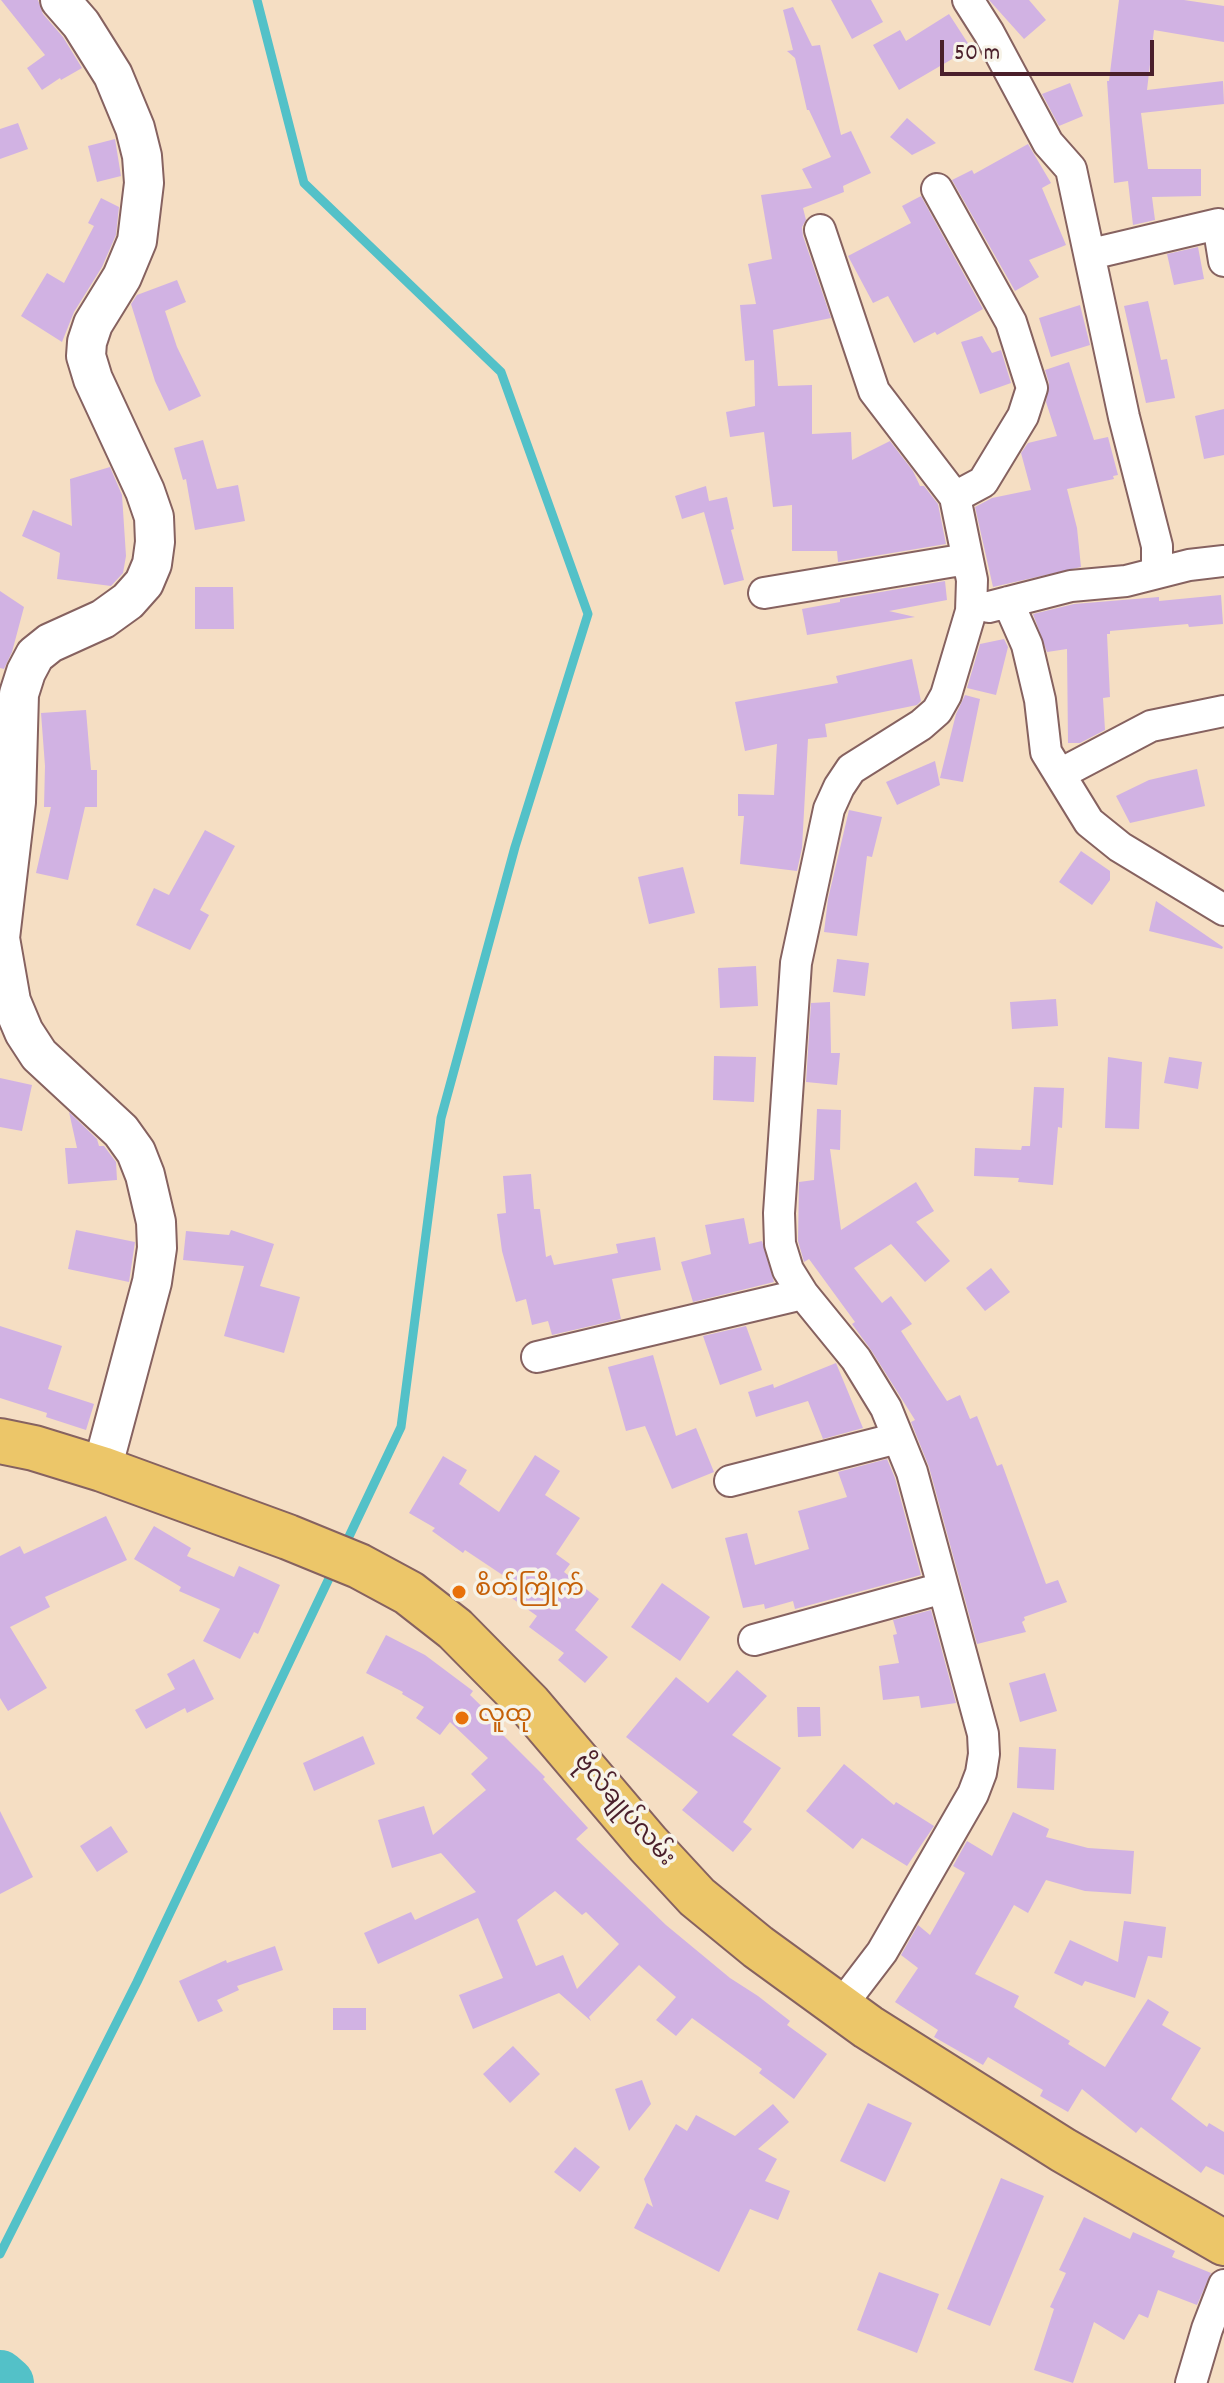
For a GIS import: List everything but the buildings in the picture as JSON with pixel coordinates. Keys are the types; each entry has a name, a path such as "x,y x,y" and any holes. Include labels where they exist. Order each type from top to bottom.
{"main road":[{"name":"ဗိုလ်‌ချုပ်‌လမ်း","path":"0,1441 102,1469 359,1566 409,1593 455,1629 529,1704 697,1897 758,1947 840,2007 1063,2150 1224,2243"}],"street":[{"path":"60,0 81,24 113,75 135,128 142,156 144,183 137,241 122,277 93,324 86,356 93,379 145,491 154,517 155,542 152,564 144,583 128,601 103,619 50,643 35,655 26,672 19,694 16,802 0,938 11,1001 24,1032 39,1055 121,1131 136,1152 156,1222 157,1248 152,1282 102,1469"},
{"path":"968,0 1048,143 1071,169 1124,417 1157,546 1157,573"},
{"path":"937,189 1011,322 1032,388 1023,416 983,482 955,497"},
{"path":"1091,254 1218,224 1224,261"},
{"path":"820,230 874,391 955,497 972,580 971,611 946,695 937,711 921,725 851,769 839,787 829,809 796,963 779,1213 780,1244 788,1270 803,1294 856,1359 886,1408 912,1472 983,1734 981,1773 973,1794 882,1952 840,2007"},
{"path":"764,593 967,559"},
{"path":"971,611 1071,586 1126,581 1189,565 1224,561"},
{"path":"1008,602 1027,645 1040,700 1046,752 1089,822 1120,847 1224,910"},
{"path":"1060,774 1151,726 1224,711"},
{"path":"537,1357 803,1294"},
{"path":"730,1481 898,1438"},
{"path":"754,1640 943,1588"},
{"path":"1191,2383 1224,2285"}],"waterway":[{"path":"257,0 304,183 501,372 588,614 515,847 441,1118 401,1427 344,1547"},
{"path":"0,2254 137,1982 334,1568"},
{"path":"0,2376 8,2383"}],"place":[{"name":"စိတ်ကြိုက်","path":"459,1592"},
{"name":"လူထု","path":"462,1718"}]}
